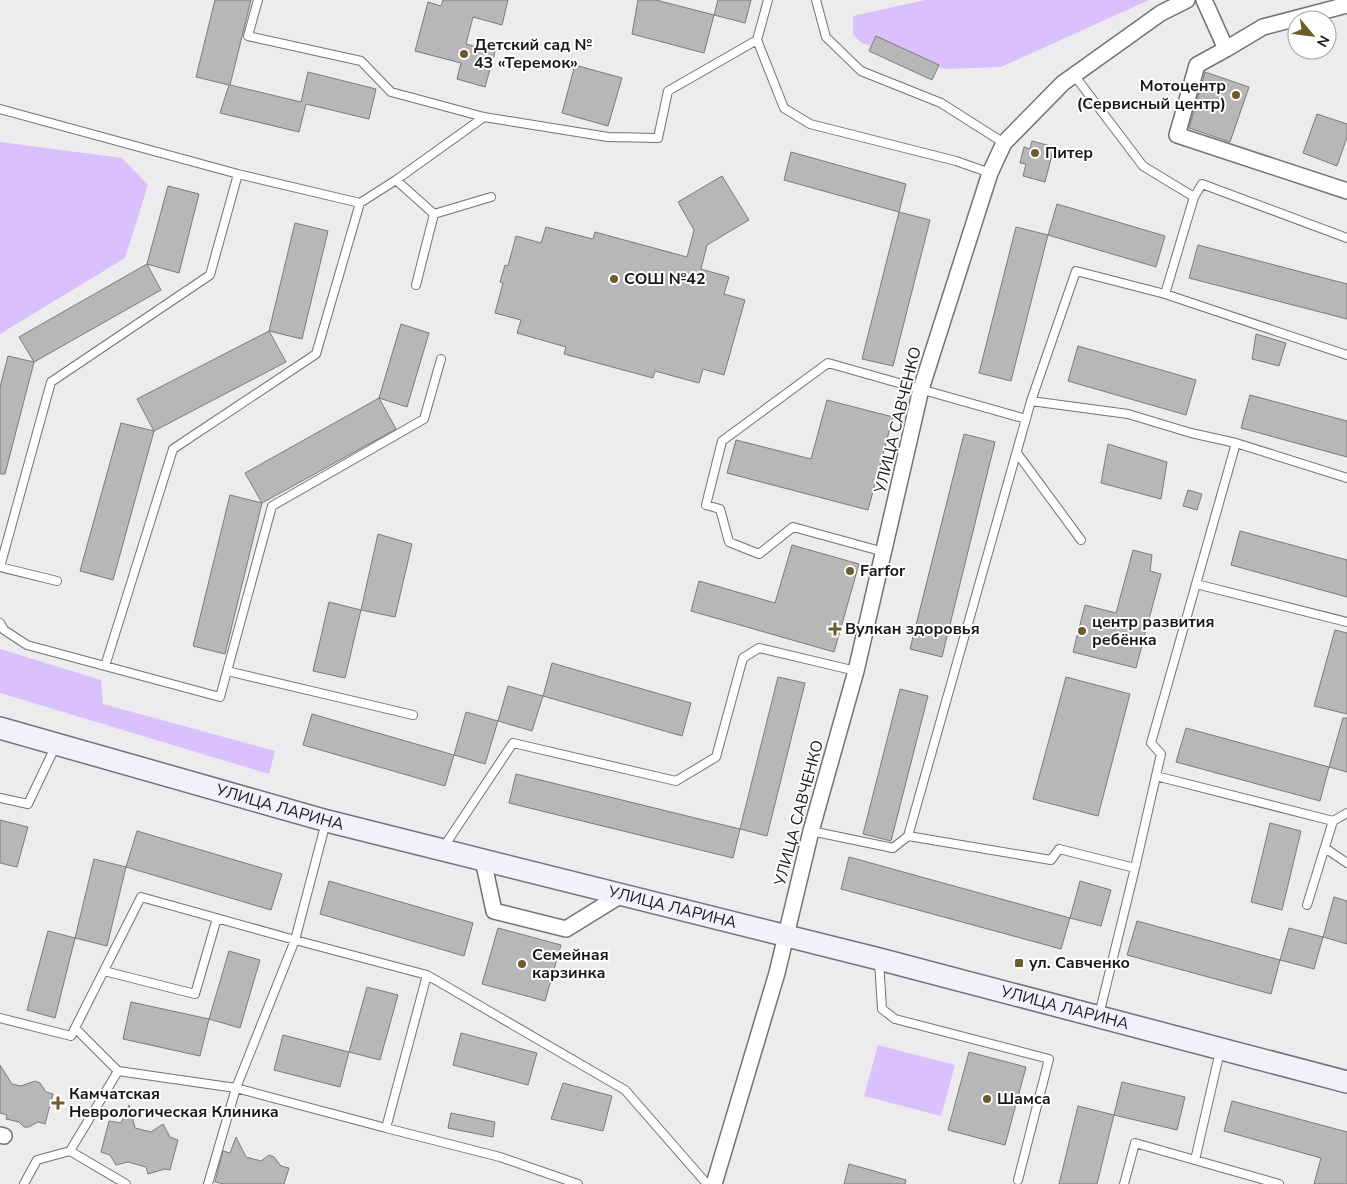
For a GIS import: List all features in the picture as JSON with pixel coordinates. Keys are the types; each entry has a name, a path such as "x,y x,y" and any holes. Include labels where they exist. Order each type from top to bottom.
{"main road":[{"name":"УЛИЦА ЛАРИНА","path":"0,728 327,820 757,929 785,938 878,959 1347,1082"}],"street":[{"name":"УЛИЦА САВЧЕНКО","path":"714,1184 777,973 811,831 856,672 921,389 990,173 1004,143 1063,83 1161,13 1187,0"},
{"path":"1204,0 1226,49"},
{"path":"1347,5 1263,27 1197,65 1177,135 1347,191"},
{"path":"483,860 494,911 566,929 621,896"}],"lane":[{"path":"258,0 248,36 361,61 391,92 484,118 608,137 658,138 668,90 756,40"},
{"path":"768,0 756,40 784,108 810,124 956,161 990,173"},
{"path":"816,0 826,37 860,71 941,103 1004,143"},
{"path":"1074,75 1143,166 1194,197"},
{"path":"0,109 238,174 360,203"},
{"path":"105,666 173,449 316,354 360,203 484,118"},
{"path":"57,581 0,567 51,382 210,276 238,174"},
{"path":"396,180 434,214"},
{"path":"1165,294 1194,197 1202,184 1347,238"},
{"path":"434,214 491,197"},
{"path":"416,285 434,214"},
{"path":"811,831 893,848 908,836 1026,418 1076,271 1165,294 1347,355"},
{"path":"0,623 4,630 27,645 220,697 272,506 424,419 441,359"},
{"path":"884,552 793,527 760,554 730,542 720,509 706,505 722,441 828,363 1026,418"},
{"path":"1032,401 1128,414 1191,434 1236,443 1347,478"},
{"path":"1098,1018 1162,754 1151,744 1236,443"},
{"path":"1017,453 1081,540"},
{"path":"1196,584 1347,622"},
{"path":"442,850 513,743 676,781 716,757 744,658 759,648 856,672"},
{"path":"227,671 414,715"},
{"path":"0,798 28,804 57,744"},
{"path":"1156,776 1333,821 1347,814"},
{"path":"208,1184 236,1088 295,940 327,820"},
{"path":"1307,905 1333,821"},
{"path":"908,836 1052,860 1060,849 1135,868"},
{"path":"1325,848 1347,863"},
{"path":"0,1018 71,1036 141,897 427,975 626,1090 707,1184"},
{"path":"104,971 195,994 217,918"},
{"path":"878,959 882,1009 895,1019 1049,1059 1018,1180"},
{"path":"386,1128 427,975"},
{"path":"75,1028 118,1071 236,1088 500,1157 578,1184"},
{"path":"1195,1160 1221,1049"},
{"path":"24,1184 37,1160 70,1151 118,1071"},
{"path":"1124,1184 1135,1143 1279,1184"},
{"path":"70,1151 126,1184"}],"shaded area":[{"path":"925,0 1149,0 1001,67 945,69 862,43 853,35 853,16"},
{"path":"0,142 122,158 148,185 125,258 0,334"},
{"path":"0,649 101,680 103,704 275,751 269,774 0,693"},
{"path":"878,1045 955,1065 941,1116 864,1096"}],"building":[{"path":"215,0 251,0 230,85 301,102 308,72 376,89 369,119 306,104 299,132 220,113 229,85 196,77"},
{"path":"443,0 508,0 502,25 473,17 466,44 495,52 485,87 457,79 461,63 415,51 428,2 441,6"},
{"path":"638,0 656,0 714,15 704,53 632,34"},
{"path":"718,0 751,0 745,23 714,15"},
{"path":"876,36 939,65 932,80 869,51"},
{"path":"575,65 622,78 608,126 562,113"},
{"path":"1205,72 1249,87 1230,142 1189,128"},
{"path":"1317,114 1347,124 1347,137 1337,166 1303,153"},
{"path":"1032,141 1054,147 1045,182 1023,176 1026,164 1020,163 1024,147 1030,149"},
{"path":"791,152 906,184 899,212 784,180"},
{"name":"СОШ №42","path":"722,176 749,220 707,245 701,269 729,277 724,294 745,300 724,375 703,369 699,383 655,371 653,378 564,354 566,347 517,333 521,320 495,313 503,283 500,282 505,265 508,266 516,236 541,243 546,227 593,239 595,232 687,257 694,230 678,202"},
{"path":"168,186 199,194 179,273 147,264"},
{"path":"1057,204 1165,236 1156,267 1048,235"},
{"path":"899,212 930,220 893,366 862,359"},
{"path":"295,223 328,231 302,339 269,331"},
{"path":"1016,227 1048,235 1011,381 979,373"},
{"path":"1198,245 1347,284 1347,319 1189,278"},
{"path":"147,264 161,290 34,362 19,337"},
{"path":"401,324 429,333 407,407 379,398"},
{"path":"269,331 286,362 154,431 137,399"},
{"path":"1256,334 1286,343 1279,366 1252,359"},
{"path":"1078,346 1196,380 1186,415 1068,381"},
{"path":"8,356 34,362 5,474 0,474 0,387"},
{"path":"1250,395 1347,421 1347,457 1241,428"},
{"path":"379,398 396,429 262,503 245,473"},
{"path":"827,400 893,417 868,510 727,473 736,440 811,459"},
{"path":"121,423 154,431 113,580 80,571"},
{"path":"964,434 995,442 942,657 910,649"},
{"path":"1108,444 1167,462 1161,499 1101,483"},
{"path":"1188,490 1202,494 1197,510 1183,506"},
{"path":"230,495 262,503 225,654 193,646"},
{"path":"1240,531 1347,560 1347,597 1231,565"},
{"path":"378,534 412,544 395,617 361,610"},
{"path":"792,545 859,564 834,652 691,611 699,581 775,603"},
{"path":"1133,550 1152,555 1150,571 1161,574 1136,668 1073,652 1085,605 1116,613"},
{"path":"329,602 361,610 345,678 313,671"},
{"path":"1335,630 1347,633 1347,714 1314,706"},
{"path":"552,663 691,703 682,736 543,696"},
{"path":"778,677 805,683 767,836 740,829"},
{"path":"1066,677 1130,694 1098,816 1033,799"},
{"path":"508,686 543,696 532,731 498,721"},
{"path":"900,689 928,696 891,841 863,834"},
{"path":"466,712 498,721 485,764 454,755"},
{"path":"312,714 454,755 445,786 303,745"},
{"path":"1343,718 1347,718 1347,772 1329,767"},
{"path":"1186,728 1329,767 1320,801 1176,762"},
{"path":"516,774 740,829 733,858 509,803"},
{"path":"0,820 28,827 17,867 0,863"},
{"path":"1270,823 1301,831 1282,910 1251,902"},
{"path":"137,831 282,874 271,910 126,867"},
{"path":"849,857 1070,918 1061,949 841,889"},
{"path":"94,859 126,867 107,946 75,938"},
{"path":"329,881 473,923 464,956 320,914"},
{"path":"1080,881 1111,890 1101,926 1070,918"},
{"path":"1334,897 1347,901 1347,944 1323,937"},
{"path":"1137,921 1280,960 1271,994 1127,955"},
{"name":"Семейная карзинка","path":"498,928 561,945 545,1001 482,984"},
{"path":"1289,928 1323,937 1314,969 1280,960"},
{"path":"48,931 75,938 55,1018 27,1010"},
{"path":"229,951 260,960 240,1028 209,1019"},
{"path":"367,987 398,995 380,1060 349,1052"},
{"path":"131,1002 209,1019 200,1056 123,1039"},
{"path":"461,1033 537,1053 528,1085 453,1065"},
{"path":"283,1035 349,1052 340,1087 274,1070"},
{"name":"Шамса","path":"969,1052 1026,1067 1005,1145 948,1130"},
{"path":"0,1065 12,1084 21,1086 35,1081 40,1083 46,1092 53,1094 45,1124 38,1122 29,1127 24,1127 19,1122 6,1119 7,1115 0,1113"},
{"path":"1122,1082 1185,1097 1177,1130 1114,1115"},
{"path":"563,1083 612,1096 603,1131 551,1119"},
{"path":"1232,1101 1347,1132 1347,1184 1314,1184 1321,1158 1224,1131"},
{"path":"129,1105 135,1128 151,1132 163,1124 170,1137 178,1140 170,1170 165,1169 148,1174 146,1167 128,1162 116,1165 110,1155 101,1152 109,1121 121,1123"},
{"path":"1078,1106 1114,1115 1097,1184 1059,1184"},
{"path":"451,1113 495,1122 493,1137 448,1128"},
{"path":"236,1137 246,1157 261,1161 269,1155 274,1157 281,1166 289,1168 284,1184 224,1184 215,1182 223,1151 230,1153"},
{"path":"849,1164 906,1180 905,1184 844,1184"}],"place":[{"name":"Детский сад № 43 «Теремок»","path":"464,54"},
{"name":"Мотоцентр (Сервисный центр)","path":"1236,95"},
{"name":"Питер","path":"1035,153"},
{"name":"СОШ №42","path":"614,279"},
{"name":"Farfor","path":"850,571"},
{"name":"Вулкан здоровья","path":"835,629"},
{"name":"центр развития ребёнка","path":"1082,631"},
{"name":"ул. Савченко","path":"1019,963"},
{"name":"Семейная карзинка","path":"522,964"},
{"name":"Шамса","path":"987,1099"},
{"name":"Камчатская Неврологическая Клиника","path":"58,1103"}]}
